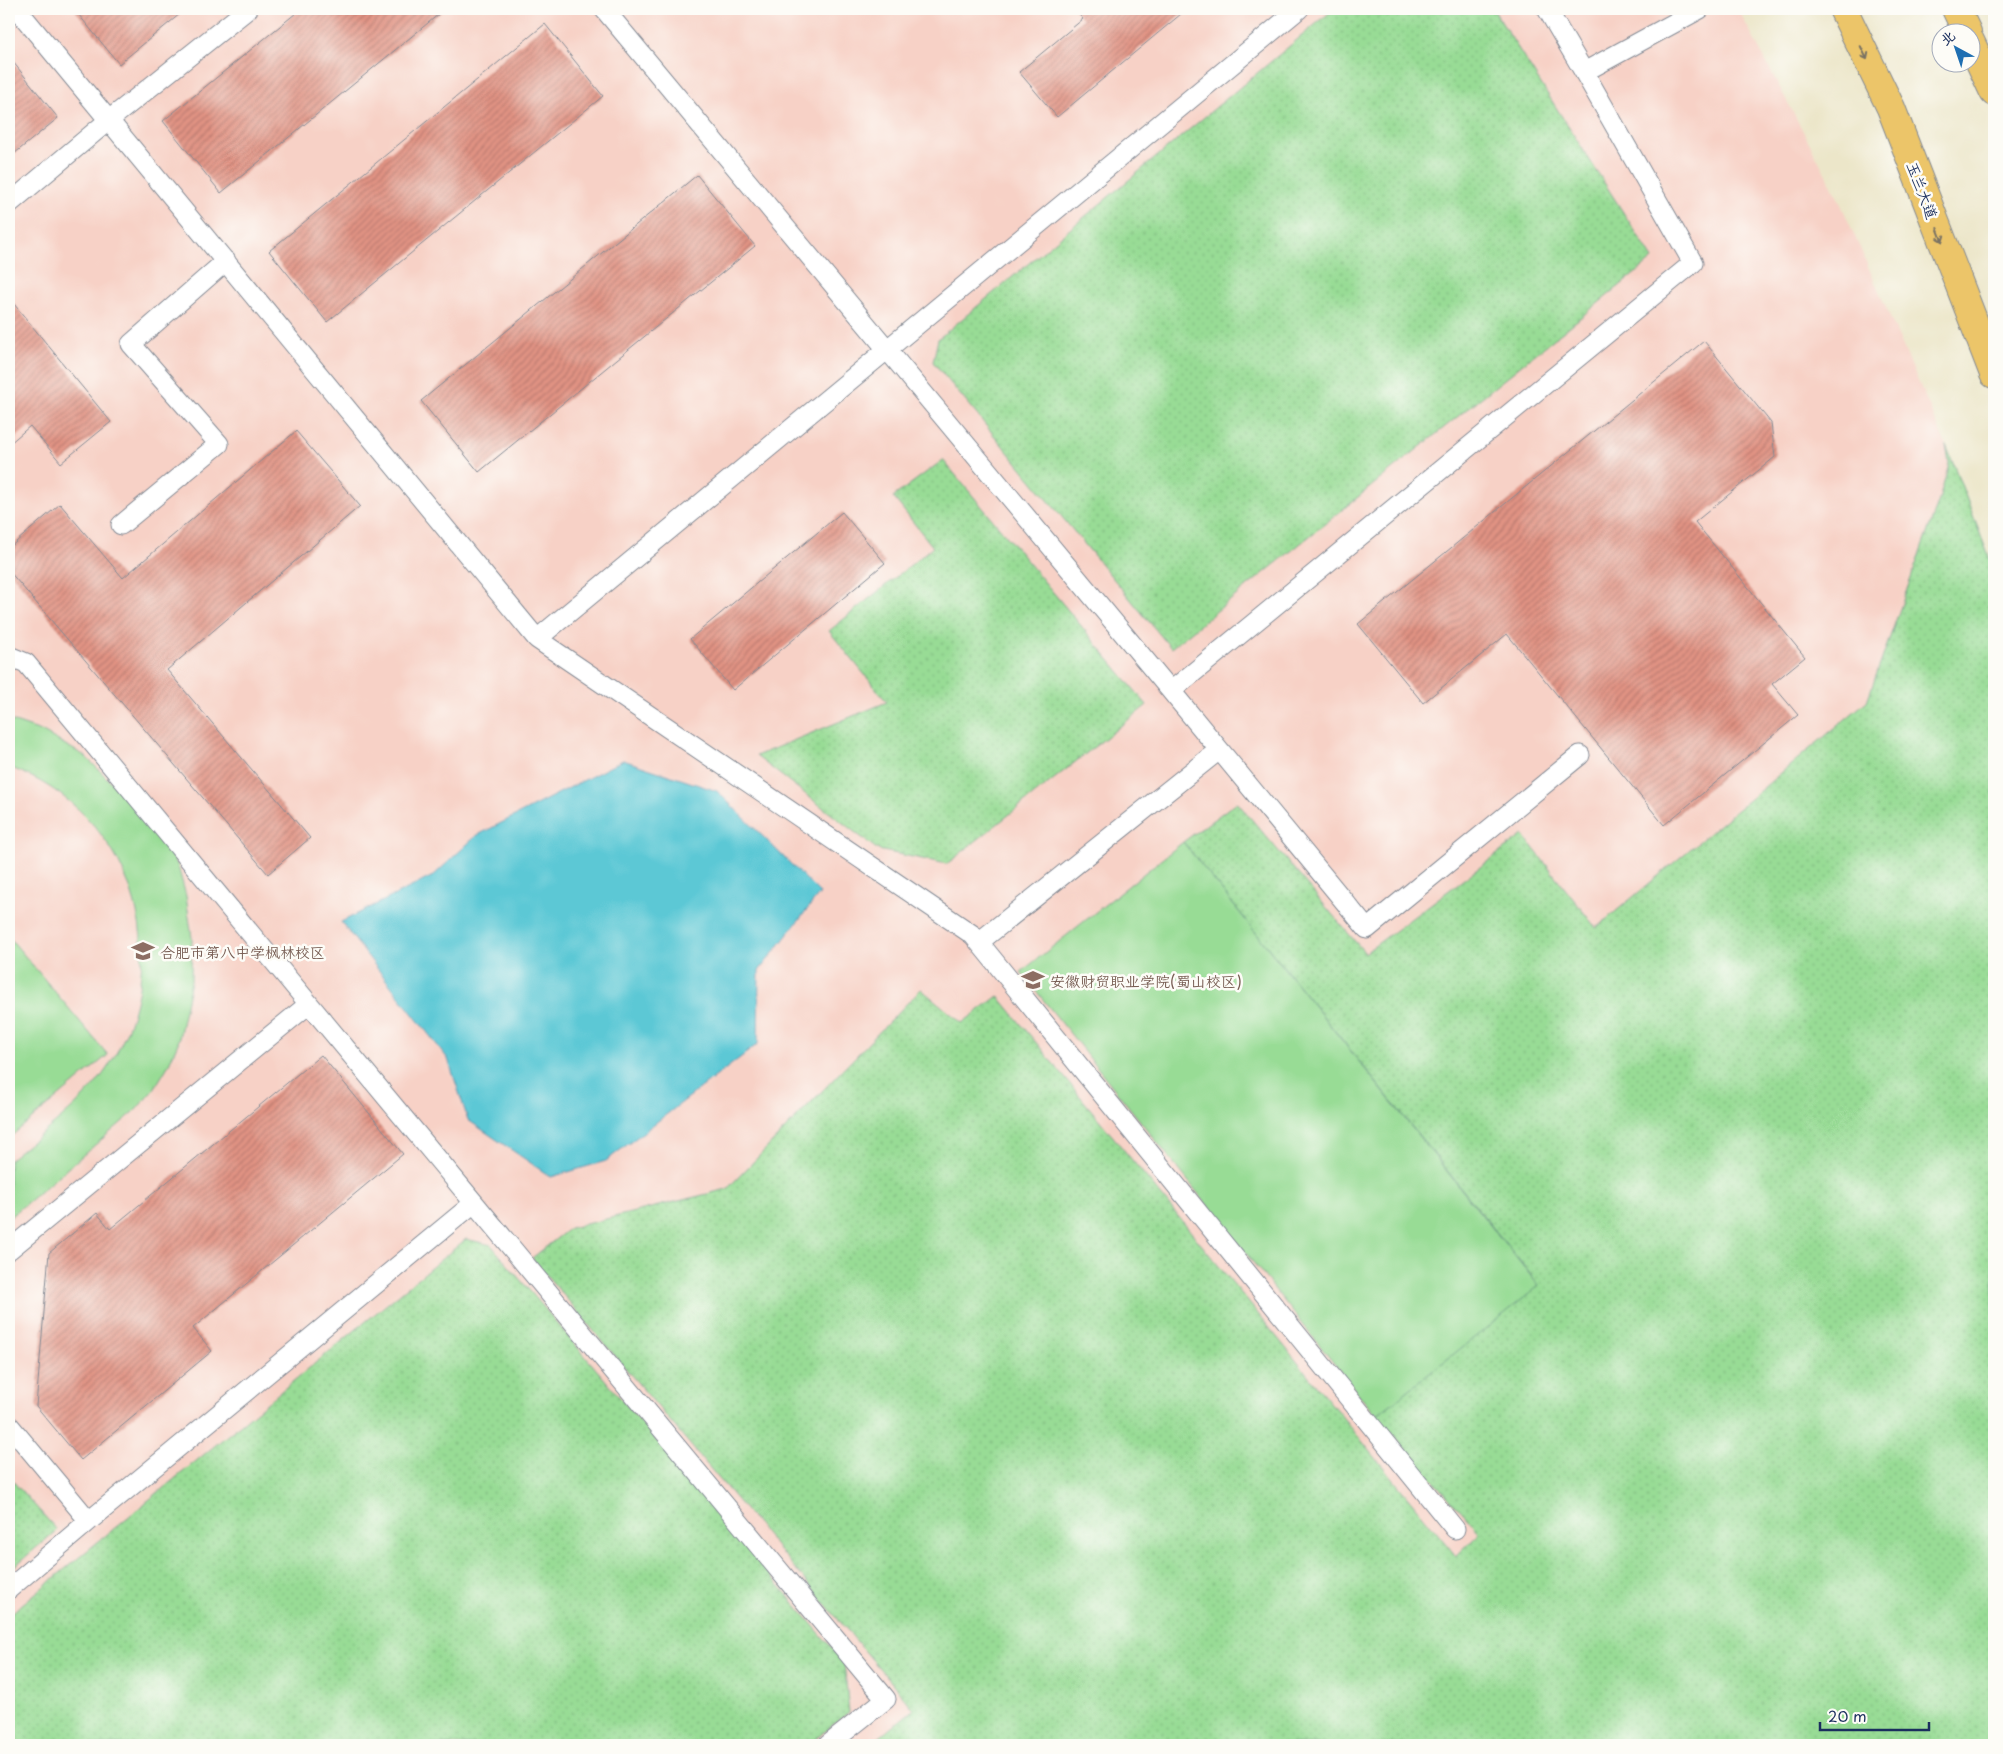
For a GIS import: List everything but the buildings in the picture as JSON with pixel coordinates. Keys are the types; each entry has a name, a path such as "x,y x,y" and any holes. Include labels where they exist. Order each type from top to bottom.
{"main road":[{"name":"玉兰大道","path":"1843,9 1891,108 1994,374"},
{"path":"1956,9 1962,22"},
{"path":"1980,62 1994,92"}],"lane":[{"path":"18,9 537,640 973,935 980,942 1455,1529"},
{"path":"9,204 109,120 248,9"},
{"path":"604,9 1367,929 1580,755"},
{"path":"537,640 1299,9"},
{"path":"1171,691 1693,263 1547,9"},
{"path":"1584,72 1700,9"},
{"path":"121,524 219,444 131,344 226,261"},
{"path":"9,656 26,663 886,1699 828,1745"},
{"path":"980,942 1219,750"},
{"path":"9,1250 309,1004"},
{"path":"9,1589 474,1203"},
{"path":"9,1425 89,1521"}],"shaded area":[{"name":"安徽财贸职业学院(蜀山校区)","path":"9,9 1738,9 1836,193 1946,445 1949,463 1939,500 1490,1745 914,1709 870,1745 9,1745"}],"green space":[{"path":"1334,9 1493,9 1653,259 1171,648 933,362 938,339"},
{"path":"1946,445 1994,570 1994,1745 870,1745 914,1709 532,1258 570,1228 727,1189 921,989 962,1023 998,996 1456,1556 1480,1533 1376,1416 1539,1285 1183,842 1237,802 1365,953 1523,835 1596,928 1867,701 1939,500 1949,463"},
{"path":"943,460 1147,705 947,864 878,850 756,756 887,702 829,631 933,547 893,497"},
{"path":"9,720 41,731 85,756 137,808 168,849 178,866 186,896 192,938 191,981 178,1043 168,1066 154,1089 135,1111 9,1218 9,1160 87,1094 108,1067 129,1024 140,980 141,936 132,893 113,853 86,817 52,788 9,767"},
{"path":"1183,842 1539,1286 1376,1416 1021,972"},
{"path":"9,937 108,1055 9,1138"},
{"path":"466,1239 491,1245 844,1662 849,1712 808,1745 516,1745 514,1743 512,1745 9,1745 9,1615"},
{"path":"9,1477 57,1530 9,1571"}],"water":[{"path":"623,760 717,791 820,893 759,971 758,1044 606,1161 551,1177 468,1120 448,1059 341,922 433,876 476,836"}],"place":[{"name":"合肥市第八中学枫林校区","path":"143,951"},
{"name":"安徽财贸职业学院(蜀山校区)","path":"1033,980"}]}
